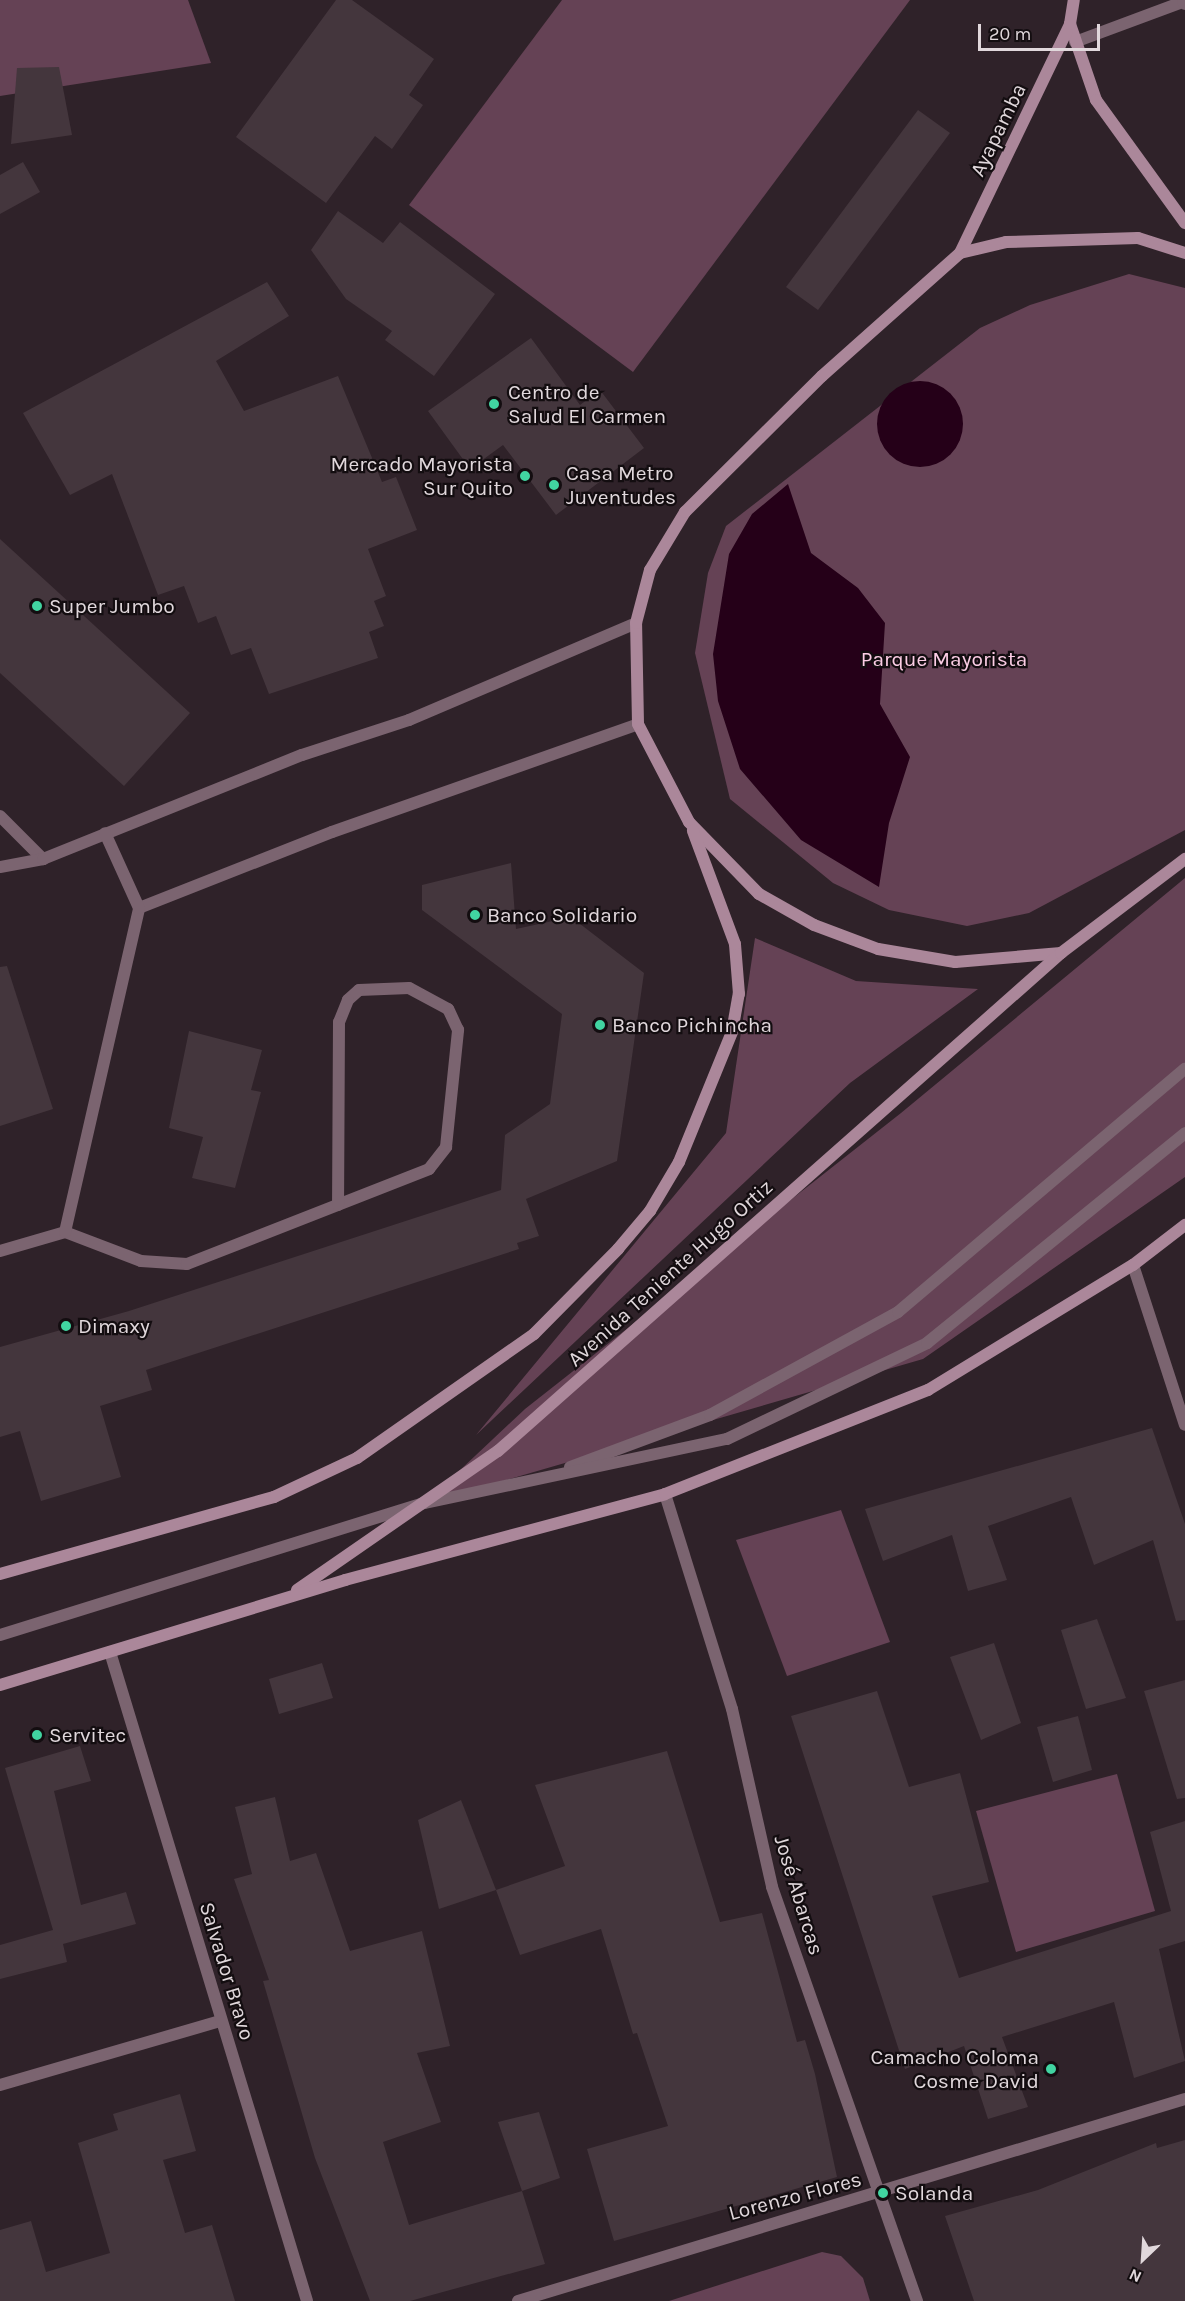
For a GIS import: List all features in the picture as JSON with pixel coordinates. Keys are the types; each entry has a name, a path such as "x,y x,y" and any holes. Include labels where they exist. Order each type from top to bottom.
{"main road":[{"name":"Ayapamba","path":"960,253 1070,24 1074,0"},
{"name":"Ayapamba","path":"1070,24 1096,100 1185,223"},
{"path":"0,1574 274,1497 357,1458 534,1334 618,1249 650,1211 699,1125 732,1032 739,994 727,912 689,822 638,724 636,623 650,570 685,512 822,376 960,253 1006,242 1138,238 1185,253"},
{"path":"689,822 759,894 814,925 878,949 955,963 1061,953 1185,859"},
{"name":"Avenida Teniente Hugo Ortiz","path":"286,1598 498,1451 1061,953"},
{"name":"Avenida Teniente Hugo Ortiz","path":"0,1684 286,1598 665,1494 928,1390 1133,1265 1185,1225"}],"street":[{"path":"1075,42 1184,2"},
{"path":"0,867 43,859 105,833 409,720 636,623"},
{"path":"139,908 332,832 638,724"},
{"path":"0,816 43,859"},
{"path":"65,1232 139,908 105,833"},
{"path":"0,1251 65,1232 141,1261 187,1264 338,1205 429,1169 446,1147 456,1018 409,988 359,990 348,1000 339,1022 338,1205"},
{"path":"527,1483 710,1415 898,1312 1185,1069"},
{"path":"1,1635 425,1503 727,1439 927,1343 1185,1132"},
{"path":"1133,1265 1185,1425"},
{"name":"José Abarcas","path":"665,1494 732,1709 772,1887 883,2193 917,2301"},
{"name":"Salvador Bravo","path":"110,1652 307,2301"},
{"path":"0,2085 221,2021"},
{"name":"Lorenzo Flores","path":"518,2301 694,2243 883,2193 1185,2099"}],"green space":[{"path":"0,0 188,0 211,63 0,96"},
{"path":"562,0 910,0 633,372 409,205"},
{"name":"Parque Mayorista","path":"1129,274 1185,288 1185,830 1029,913 967,926 889,910 833,883 730,799 695,653 708,573 726,526 980,328 1030,305"},
{"path":"1185,878 1185,1177 923,1359 424,1504 525,1409 901,1113"},
{"path":"755,938 856,981 978,989 850,1083 476,1435 726,1133"},
{"path":"841,1510 890,1642 787,1676 736,1540"},
{"path":"1117,1774 1155,1911 1016,1952 976,1811"},
{"path":"822,2252 841,2256 863,2278 870,2301 669,2301"}],"shaded area":[{"path":"920,381 944,388 956,400 963,424 956,448 944,460 920,467 896,460 884,448 877,424 884,400 896,388"},
{"path":"788,484 811,553 858,588 885,623 880,704 910,757 889,823 879,887 801,840 740,769 718,701 713,654 729,554 752,514"}],"building":[{"path":"336,0 352,0 434,59 409,95 423,105 392,149 375,136 326,203 236,137"},
{"path":"59,67 72,135 11,144 17,68"},
{"path":"918,110 950,133 818,310 786,287"},
{"path":"23,162 40,192 0,214 0,175"},
{"path":"338,211 383,243 400,222 495,294 434,376 385,340 392,331 346,299 311,250"},
{"path":"267,282 289,316 216,361 244,411 338,376 382,482 396,477 417,530 368,549 386,596 374,601 384,626 369,632 378,658 269,694 251,648 231,655 216,616 198,623 184,586 158,595 112,474 70,495 23,413"},
{"path":"531,338 580,405 600,390 644,448 556,515 503,445 470,469 428,411"},
{"name":"Super Jumbo","path":"0,539 190,713 124,786 0,673"},
{"path":"511,863 516,929 571,917 644,973 617,1161 526,1199 539,1236 517,1243 519,1249 146,1370 152,1390 100,1406 121,1477 41,1501 20,1431 0,1437 0,1347 129,1311 501,1190 505,1135 550,1104 562,1014 422,910 422,885"},
{"path":"7,966 53,1109 0,1126 0,967"},
{"path":"189,1031 262,1050 251,1090 261,1092 235,1188 192,1178 203,1137 169,1128"},
{"path":"1152,1428 1185,1524 1185,1620 1176,1621 1153,1540 1094,1565 1071,1497 988,1526 1007,1580 968,1591 952,1535 883,1561 865,1509"},
{"path":"1097,1619 1126,1698 1086,1709 1061,1630"},
{"path":"994,1643 1021,1723 981,1740 950,1657"},
{"path":"322,1663 333,1698 279,1714 269,1679"},
{"path":"1185,1680 1185,1798 1177,1799 1144,1691"},
{"path":"877,1691 909,1787 960,1773 989,1882 932,1896 959,1978 1171,1911 1150,1832 1185,1821 1185,1941 1159,1949 1185,2061 1134,2078 1114,2002 1002,2037 1028,2107 988,2119 964,2046 905,2069 791,1716"},
{"path":"1078,1716 1092,1770 1053,1782 1037,1727"},
{"path":"80,1746 91,1781 54,1791 81,1905 126,1892 136,1924 63,1944 67,1962 0,1979 0,1945 53,1930 5,1768"},
{"path":"667,1751 720,1922 762,1913 797,2042 805,2040 815,2074 837,2177 614,2241 587,2149 668,2126 637,2033 633,2034 601,1929 520,1955 496,1890 565,1866 535,1785"},
{"path":"275,1797 290,1861 316,1853 350,1951 422,1931 450,2046 417,2053 441,2122 383,2142 409,2225 522,2191 545,2264 410,2301 370,2301 315,2158 263,1981 269,1980 234,1879 252,1874 235,1807"},
{"path":"461,1800 496,1890 439,1909 418,1820"},
{"path":"180,2094 196,2151 163,2160 185,2233 212,2225 235,2301 0,2301 0,2230 31,2221 46,2272 110,2253 78,2143 118,2130 113,2114"},
{"path":"539,2112 560,2178 522,2191 498,2122"},
{"path":"1185,2140 1185,2301 974,2301 945,2216 1038,2190 1156,2143 1157,2148"}],"place":[{"name":"Centro de Salud El Carmen","path":"494,404"},
{"name":"Mercado Mayorista Sur Quito","path":"525,476"},
{"name":"Casa Metro Juventudes","path":"554,485"},
{"name":"Super Jumbo","path":"37,606"},
{"name":"Banco Solidario","path":"475,915"},
{"name":"Banco Pichincha","path":"600,1025"},
{"name":"Dimaxy","path":"66,1326"},
{"name":"Servitec","path":"37,1735"},
{"name":"Camacho Coloma Cosme David","path":"1051,2069"},
{"name":"Solanda","path":"883,2193"}]}
